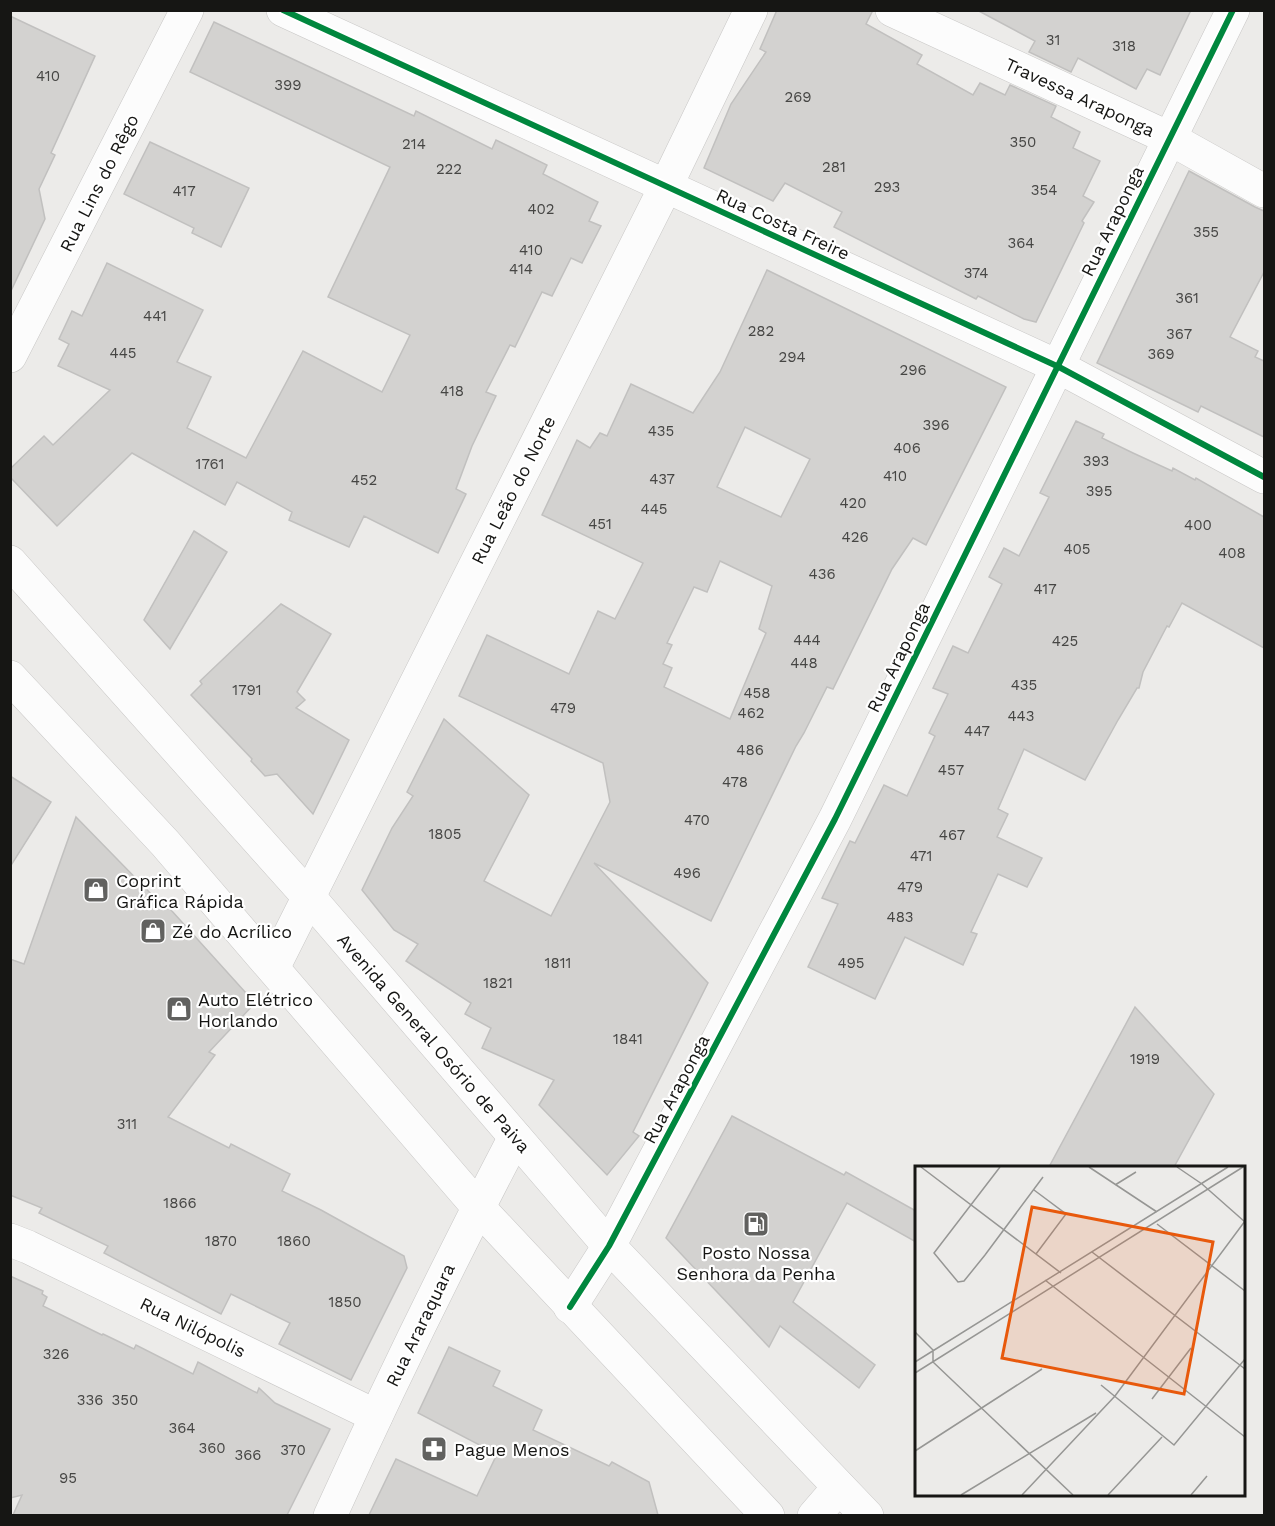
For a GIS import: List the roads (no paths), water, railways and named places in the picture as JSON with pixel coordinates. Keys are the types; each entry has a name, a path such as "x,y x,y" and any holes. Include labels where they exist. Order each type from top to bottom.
{"street":[{"name":"Rua Lins do Rêgo","path":"10,356 187,10"},
{"name":"Rua Costa Freire","path":"284,10 1059,367 1264,477"},
{"name":"Rua Leão do Norte","path":"273,968 666,186 751,10"},
{"name":"Travessa Araponga","path":"892,10 1169,138 1264,191"},
{"name":"Rua Araponga","path":"570,1307 609,1246 835,819 1233,10"},
{"name":"Avenida General Osório de Paiva","path":"10,562 309,897 609,1246 867,1515"},
{"path":"10,677 165,843 478,1208 768,1515"},
{"name":"Rua Araraquara","path":"330,1515 376,1416 515,1137"},
{"name":"Rua Nilópolis","path":"10,1240 376,1416"},
{"path":"814,1515 839,1487"}],"place":[{"name":"Coprint Gráfica Rápida","path":"96,890"},
{"name":"Zé do Acrílico","path":"153,931"},
{"name":"Auto Elétrico Horlando","path":"179,1009"},
{"name":"Posto Nossa Senhora da Penha","path":"756,1224"},
{"name":"Pague Menos","path":"434,1449"}]}
